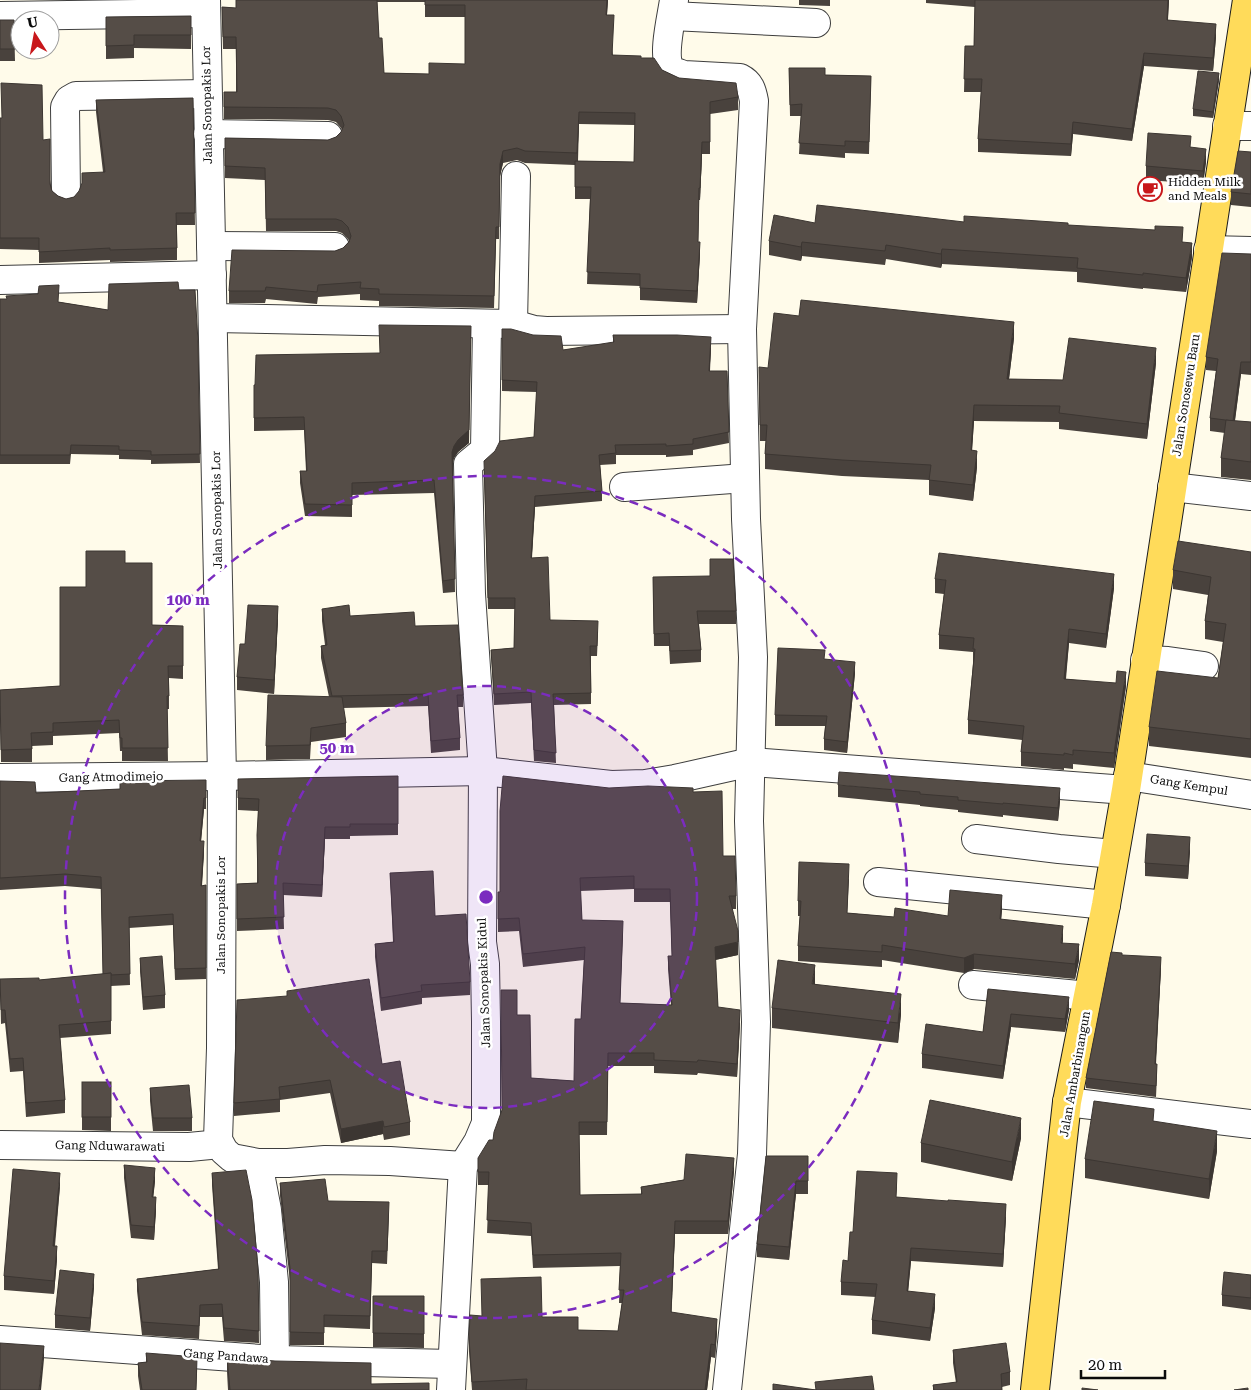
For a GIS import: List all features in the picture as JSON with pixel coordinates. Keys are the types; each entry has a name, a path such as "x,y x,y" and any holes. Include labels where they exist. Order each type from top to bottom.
{"main road":[{"name":"Jalan Sonosewu Baru","path":"1127,783 1208,250 1239,126 1246,0"},
{"name":"Jalan Ambarbinangun","path":"1034,1390 1067,1102 1089,996 1127,783"}],"street":[{"path":"0,16 206,6"},
{"name":"Jalan Sonopakis Lor","path":"206,6 222,776 221,1048 218,1140"},
{"path":"727,1390 752,1154 756,1022 749,821 752,658 745,478 742,329 754,101 751,88 746,81 740,78 684,75 670,68 667,60 673,8 816,23"},
{"path":"66,195 66,107 69,100 76,96 207,94"},
{"path":"208,134 328,136"},
{"path":"513,324 516,176"},
{"path":"211,246 336,247"},
{"path":"1208,250 1251,251"},
{"path":"0,280 212,275"},
{"path":"213,318 513,324 534,330 546,331 742,329"},
{"name":"Jalan Sonopakis Kidul","path":"452,1377 463,1166 478,1142 486,1123 485,964 482,942 483,771 471,594 468,464 485,450 487,324"},
{"path":"624,487 745,478"},
{"path":"1172,487 1251,496"},
{"path":"1145,660 1204,666"},
{"name":"Gang Kempul","path":"483,771 611,785 645,784 751,762 1127,783 1251,795"},
{"path":"222,776 483,771"},
{"name":"Gang Atmodimejo","path":"0,778 222,776"},
{"path":"976,839 1114,854"},
{"path":"878,882 1106,905"},
{"path":"973,985 1089,996"},
{"path":"1067,1102 1251,1124"},
{"path":"218,1140 224,1151 232,1158 258,1163 325,1160 390,1161 463,1166"},
{"name":"Gang Nduwarawati","path":"0,1145 189,1147 210,1145 218,1140"},
{"path":"258,1163 267,1210 273,1273 275,1360"},
{"name":"Gang Pandawa","path":"0,1340 275,1360 452,1377"}],"building":[{"path":"236,0 377,0 379,38 382,38 384,73 429,74 429,63 465,64 465,5 425,5 425,0 607,0 606,15 614,15 612,55 654,58 662,70 679,78 736,83 738,97 710,102 710,142 702,142 697,291 640,288 640,274 587,272 591,187 575,187 575,161 634,162 635,113 579,112 577,153 525,151 517,148 503,151 500,164 499,227 496,227 494,296 379,294 379,289 360,288 361,282 318,285 317,292 266,287 265,291 229,291 232,250 335,251 343,248 349,242 351,236 348,227 342,221 336,219 266,219 265,168 225,166 225,138 328,140 336,137 344,125 341,116 336,110 328,108 224,107 224,92 237,92 236,37 223,37 222,7 236,8"},
{"path":"975,0 1168,0 1167,20 1216,24 1213,58 1144,53 1132,129 1073,122 1071,144 978,139 982,79 964,79 965,46 974,46"},
{"path":"191,16 191,35 134,35 134,45 106,46 106,17"},
{"path":"0,20 10,20 10,49 0,49"},
{"path":"789,68 825,68 825,75 871,76 869,142 845,141 845,146 799,143 802,104 790,105"},
{"path":"1198,71 1219,73 1213,112 1193,109"},
{"path":"1,83 42,85 43,140 50,139 50,184 52,191 66,199 74,197 79,191 82,183 82,173 105,172 96,100 193,98 195,213 176,213 177,248 110,250 110,248 39,252 39,238 0,238"},
{"path":"1148,133 1191,136 1190,147 1206,149 1203,171 1146,166"},
{"path":"1238,151 1251,152 1251,194 1231,192"},
{"path":"817,205 964,222 964,216 1155,230 1155,226 1183,227 1182,242 1192,243 1186,278 1077,268 1078,258 942,249 941,254 886,245 885,251 802,242 801,247 769,241 774,215 815,223"},
{"path":"1222,253 1251,254 1251,362 1241,362 1233,421 1210,418 1218,359 1206,357"},
{"path":"178,282 179,290 195,290 200,454 151,455 151,451 119,450 119,446 71,445 70,455 0,455 0,299 7,299 6,296 38,294 39,286 59,285 58,302 108,310 109,284"},
{"path":"801,300 1014,322 1007,379 1063,380 1069,338 1156,348 1147,424 1059,413 1060,406 974,405 971,450 977,451 973,485 929,480 931,465 765,454 767,425 760,425 759,367 768,368 774,313 799,316"},
{"path":"379,325 471,326 469,430 458,440 452,452 455,579 443,581 434,480 352,483 352,505 305,504 300,471 307,471 304,417 254,418 256,355 380,353"},
{"path":"502,329 511,329 533,335 561,336 563,350 614,342 613,335 711,337 709,371 727,371 729,432 693,439 693,444 666,446 666,444 615,445 616,453 599,455 602,491 535,496 531,558 548,557 550,620 598,621 597,646 590,646 591,693 553,694 556,753 534,750 531,692 494,694 491,650 514,648 515,598 488,598 484,461 495,451 500,441 534,437 537,382 502,380"},
{"path":"1226,420 1251,422 1251,462 1221,458"},
{"path":"1178,541 1251,552 1251,739 1149,727 1157,671 1218,678 1226,624 1205,621 1211,577 1173,570"},
{"path":"86,551 125,551 125,563 152,563 152,625 183,626 183,666 168,666 168,748 122,748 119,720 53,723 53,732 31,733 32,749 1,750 0,690 60,686 60,587 86,587"},
{"path":"939,553 1114,574 1106,634 1069,629 1064,679 1116,683 1117,671 1126,672 1114,753 1073,750 1073,755 1021,752 1024,726 968,720 975,649 973,649 974,638 939,635 946,580 935,579"},
{"path":"710,559 733,559 736,611 697,611 701,650 670,651 669,633 654,634 653,577 710,576"},
{"path":"248,605 278,606 274,680 237,677 240,644 245,644"},
{"path":"349,605 350,616 414,612 415,626 458,625 463,695 457,695 460,738 431,741 428,694 332,696 321,646 327,645 322,609"},
{"path":"778,648 825,650 824,659 855,662 847,742 824,739 827,716 775,715"},
{"path":"268,695 342,697 346,723 311,728 310,745 266,746"},
{"path":"839,772 1060,788 1058,808 958,800 958,797 920,794 920,792 838,785"},
{"path":"398,776 398,824 350,824 350,827 325,827 322,885 283,883 284,917 237,919 237,884 258,883 257,835 259,799 238,798 238,779"},
{"path":"503,776 609,788 648,786 693,788 693,792 722,791 723,856 735,856 736,896 729,896 738,931 738,942 715,947 718,1007 740,1010 737,1064 698,1060 697,1062 654,1060 654,1053 608,1053 607,1122 579,1122 580,1195 642,1194 641,1187 684,1180 686,1154 734,1158 728,1221 675,1221 671,1312 717,1319 715,1345 711,1344 705,1390 526,1390 527,1379 472,1382 469,1338 470,1315 482,1316 481,1279 541,1277 542,1317 578,1317 578,1330 618,1331 624,1290 619,1290 621,1253 533,1255 531,1223 487,1220 489,1172 478,1172 478,1158 489,1140 493,1140 502,1110 501,990 517,990 517,1015 530,1015 531,1078 574,1081 575,1019 581,1019 585,947 523,954 519,918 498,919 500,811","holes":["634,876 634,889 670,889 672,956 668,956 672,1005 620,1003 623,921 582,920 580,878"]},
{"path":"206,780 206,798 204,798 200,841 204,841 201,886 206,885 206,968 175,969 173,914 129,917 130,974 103,974 101,877 65,874 0,878 0,781 35,782 36,793 120,789 120,781"},
{"path":"1147,834 1190,837 1188,866 1145,863"},
{"path":"799,862 849,864 847,913 894,917 895,908 948,916 950,890 1002,895 1000,919 1063,926 1061,943 1079,944 1075,964 974,954 964,958 882,945 882,952 798,946 801,901 798,901"},
{"path":"433,871 435,916 466,914 470,982 421,985 422,991 381,998 375,944 394,942 390,873"},
{"path":"1111,952 1122,953 1122,955 1161,957 1155,1064 1157,1064 1156,1086 1086,1078"},
{"path":"162,956 165,995 143,997 140,958"},
{"path":"778,960 815,965 812,984 901,994 898,1023 772,1008"},
{"path":"111,973 111,1021 59,1025 65,1100 26,1103 23,1058 10,1059 5,1010 1,1010 0,979 39,978 39,980"},
{"path":"369,979 382,1064 400,1061 410,1122 384,1127 383,1121 341,1129 330,1080 279,1087 280,1099 234,1103 237,1000 287,996 287,991"},
{"path":"988,989 1069,997 1065,1019 1011,1014 1003,1066 922,1054 926,1024 983,1032"},
{"path":"82,1082 111,1082 111,1117 82,1117"},
{"path":"189,1085 192,1118 153,1118 150,1088"},
{"path":"930,1100 1021,1118 1012,1162 921,1143"},
{"path":"1094,1101 1154,1109 1153,1121 1217,1131 1209,1179 1085,1159"},
{"path":"766,1156 808,1156 808,1181 796,1181 789,1247 757,1244"},
{"path":"124,1165 155,1168 152,1197 156,1197 154,1227 131,1225"},
{"path":"13,1169 60,1173 53,1246 57,1246 54,1281 4,1276"},
{"path":"246,1170 252,1200 258,1270 259,1331 224,1328 222,1304 200,1305 199,1326 142,1322 137,1279 219,1269 212,1173"},
{"path":"857,1171 897,1173 896,1197 1006,1204 1003,1254 911,1248 907,1291 935,1294 930,1328 872,1320 877,1284 841,1282 843,1260 848,1261 850,1232 853,1232"},
{"path":"325,1179 328,1201 389,1202 387,1251 372,1251 370,1316 324,1315 324,1333 290,1332 290,1268 280,1183"},
{"path":"60,1270 94,1274 90,1318 55,1315"},
{"path":"1224,1272 1251,1275 1251,1298 1222,1295"},
{"path":"373,1296 424,1296 424,1334 373,1333"},
{"path":"0,1343 44,1346 39,1390 0,1390"},
{"path":"1006,1343 1010,1372 1001,1374 1002,1390 934,1390 933,1385 957,1382 953,1350"},
{"path":"146,1353 197,1357 196,1390 142,1390 138,1363 147,1362"},
{"path":"227,1357 275,1361 371,1363 371,1384 429,1383 429,1390 230,1390"},
{"path":"872,1376 874,1390 816,1390 815,1382"},
{"path":"773,1384 816,1390 773,1390"},
{"path":"1082,1388 1098,1390 1082,1390"}],"place":[{"name":"Hidden Milk and Meals","path":"1150,189"}]}
